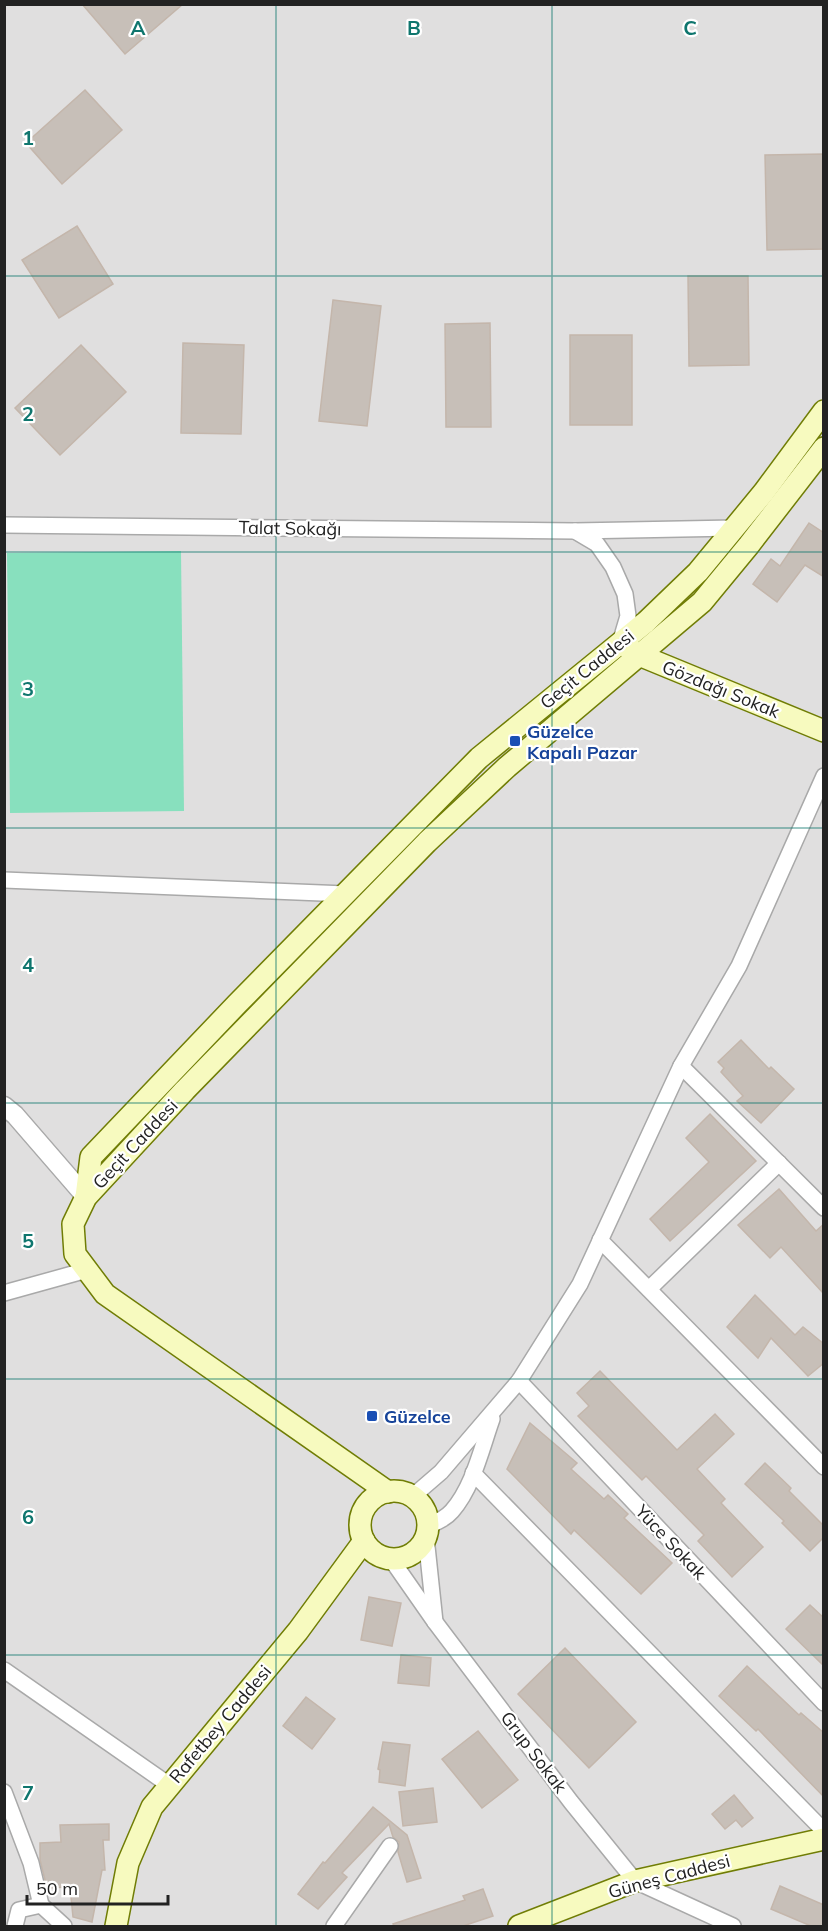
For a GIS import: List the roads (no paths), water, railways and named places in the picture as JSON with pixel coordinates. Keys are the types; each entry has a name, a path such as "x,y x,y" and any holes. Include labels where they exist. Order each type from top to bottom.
{"main road":[{"name":"Geçit Caddesi","path":"86,1197 91,1157 237,1004 479,758 646,622 698,572 764,492 824,411"},
{"name":"Geçit Caddesi","path":"86,1197 185,1090 427,842 507,767 702,602 824,448"},
{"name":"Gözdağı Sokak","path":"620,643 639,655 824,731"},
{"path":"86,1197 73,1224 75,1254 105,1294 387,1492"},
{"path":"352,1467 362,1516"},
{"path":"387,1492 400,1492 412,1497 421,1505 426,1515 427,1532 420,1546 412,1554 402,1558 391,1559 380,1556 364,1541 360,1524 362,1516 371,1500 387,1492"},
{"name":"Rafetbey Caddesi","path":"117,1926 128,1863 152,1807 298,1631 364,1541"},
{"name":"Güneş Caddesi","path":"519,1926 635,1881 824,1839"}],"street":[{"name":"Talat Sokağı","path":"4,525 575,531 734,528"},
{"path":"575,531 597,544 614,567 625,594 628,616 620,643"},
{"path":"412,1497 441,1472 519,1381 580,1284 681,1066 739,966 824,776"},
{"path":"4,880 346,894"},
{"path":"681,1066 824,1208"},
{"path":"4,1106 15,1115 86,1197"},
{"path":"649,1290 779,1163"},
{"path":"600,1239 824,1467"},
{"path":"4,1293 87,1270"},
{"name":"Yüce Sokak","path":"519,1381 824,1703"},
{"path":"435,1622 427,1532 452,1512 473,1473 494,1411"},
{"path":"473,1473 824,1831"},
{"name":"Grup Sokak","path":"391,1559 435,1622 571,1802 635,1881"},
{"path":"4,1670 169,1785"},
{"path":"4,1792 31,1863 41,1905 64,1926"},
{"path":"334,1926 390,1846"},
{"path":"635,1881 715,1922 733,1926"},
{"path":"15,1926 19,1910 41,1905"}],"place":[{"name":"Güzelce Kapalı Pazar","path":"515,741"},
{"name":"Güzelce","path":"372,1416"}]}
